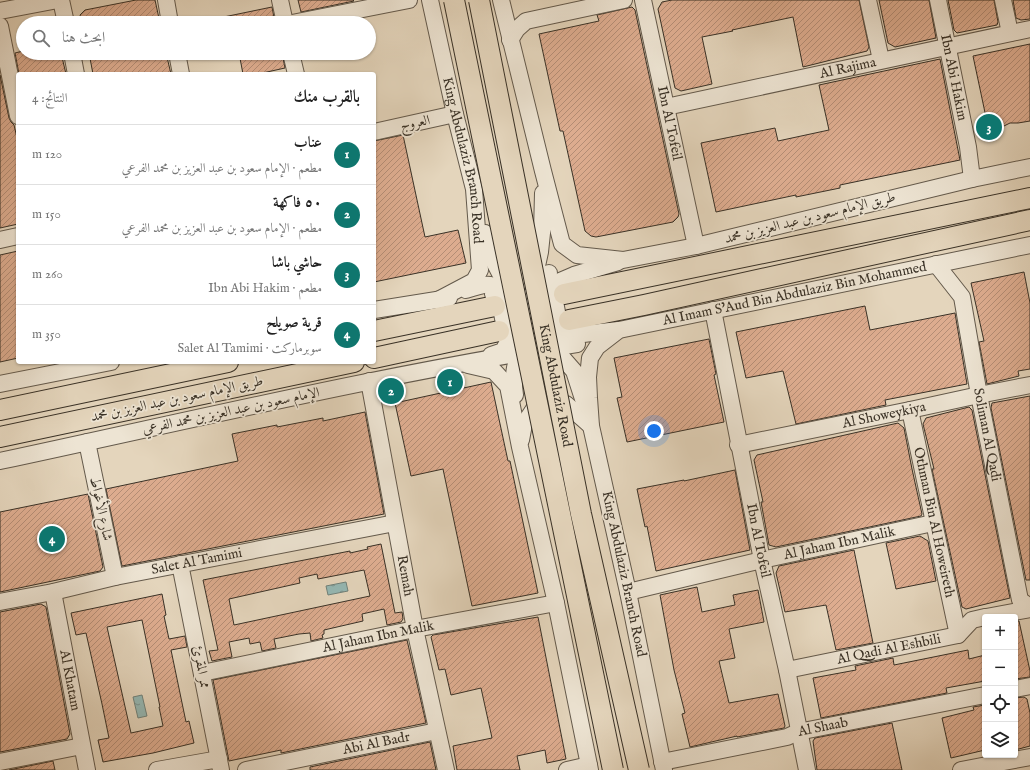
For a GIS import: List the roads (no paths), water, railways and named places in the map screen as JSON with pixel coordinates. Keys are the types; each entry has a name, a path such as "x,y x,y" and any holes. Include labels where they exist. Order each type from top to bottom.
{"main road":[{"name":"King Abdulaziz Road","path":"454,0 613,770"},
{"name":"King Abdulaziz Road","path":"479,0 581,514 639,770"},
{"path":"564,294 1030,198"},
{"name":"Al Imam S'Aud Bin Abdulaziz Bin Mohammed","path":"569,320 644,305 1030,220"},
{"path":"376,331 494,306"},
{"path":"376,358 499,331"},
{"name":"طريق الإمام سعود بن عبد العزيز بن محمد","path":"0,410 218,364"},
{"name":"طريق الإمام سعود بن عبد العزيز بن محمد","path":"0,437 345,364"}],"street":[{"path":"0,11 58,0"},
{"path":"62,0 65,16"},
{"path":"166,0 169,16"},
{"path":"280,0 283,16"},
{"path":"328,16 409,0"},
{"name":"King Abdulaziz Branch Road","path":"430,0 455,114 474,189 480,270 474,281 438,300"},
{"path":"501,0 543,171 542,233 540,252 542,275 532,310 517,339 512,354 520,447"},
{"path":"505,16 508,19 526,21 624,0"},
{"name":"Ibn Al Tofeil","path":"643,0 696,246"},
{"path":"868,0 881,60"},
{"name":"Ibn Abi Hakim","path":"938,0 968,148 972,179"},
{"path":"1003,0 1010,33"},
{"path":"510,40 517,29 526,21"},
{"name":"Al Rajima","path":"666,107 1030,29"},
{"path":"0,31 16,107"},
{"path":"73,60 76,72"},
{"path":"178,60 181,72"},
{"path":"293,60 296,72"},
{"name":"العروج","path":"376,132 455,114"},
{"name":"طريق الإمام سعود بن عبد العزيز بن محمد","path":"543,171 562,244 577,255 589,255 623,260 696,246 972,179 1030,167"},
{"path":"474,189 489,227 499,233 514,235 523,232 537,221 543,171"},
{"path":"474,189 490,254 504,281 561,340 577,344"},
{"path":"0,240 16,236"},
{"name":"Al Imam S'Aud Bin Abdulaziz Bin Mohammed","path":"588,378 590,358 597,347 619,330 1030,245"},
{"path":"438,300 484,284 542,275 562,269 623,260"},
{"path":"619,330 574,335 566,333 560,328 553,291 560,281 574,275 623,260"},
{"name":"Soliman Al Qadi","path":"936,264 962,297 979,394 1020,600 1030,608"},
{"path":"484,284 498,287 532,310 553,347 574,371 592,426"},
{"path":"376,309 490,292 499,299 508,342 503,351 462,364"},
{"name":"Ibn Al Tofeil","path":"713,310 738,444 807,770"},
{"path":"462,364 512,354 577,344 619,330"},
{"path":"0,384 79,365 89,364"},
{"path":"462,364 494,371 508,386 520,447 556,603 590,768 566,770"},
{"name":"الإمام سعود بن عبد العزيز بن محمد الفرعي","path":"0,460 369,381 462,364"},
{"name":"King Abdulaziz Branch Road","path":"588,378 592,426 628,592 663,766"},
{"name":"Remah","path":"369,381 415,629 446,770"},
{"name":"Al Showeykiya","path":"738,444 910,410 979,394 1030,385"},
{"path":"520,447 524,424 538,404 545,401 549,400 566,404 592,426"},
{"name":"Othman Bin Al Howeireth","path":"910,410 958,635"},
{"name":"شارع الأغواط","path":"87,442 115,576"},
{"name":"Salet Al Tamimi","path":"0,602 53,592 115,576 395,522"},
{"name":"Al Jaham Ibn Malik","path":"628,592 762,560 933,523"},
{"name":"ممر المقرئ","path":"180,564 220,764"},
{"name":"Al Khatam","path":"53,592 87,770"},
{"name":"Al Jaham Ibn Malik","path":"202,673 415,629 556,603"},
{"name":"Al Qadi Al Eshbili","path":"1000,614 1030,608"},
{"name":"Al Qadi Al Eshbili","path":"787,670 958,635 972,620 982,618"},
{"path":"1018,688 1030,686"},
{"name":"Al Shaab","path":"663,766 787,737 798,732 982,696"},
{"name":"Abi Al Badr","path":"246,770 437,731"},
{"path":"0,762 82,746"},
{"path":"961,770 1030,757"},
{"path":"157,770 220,764"}],"water":[{"path":"346,582 348,591 328,595 326,586"},
{"path":"142,695 147,716 138,718 133,697"}],"place":[{"name":"حاشي باشا","path":"989,127"},
{"name":"عناب","path":"450,382"},
{"name":"٥٠ فاكهة","path":"391,391"},
{"name":"قرية صويلح","path":"52,539"}]}
